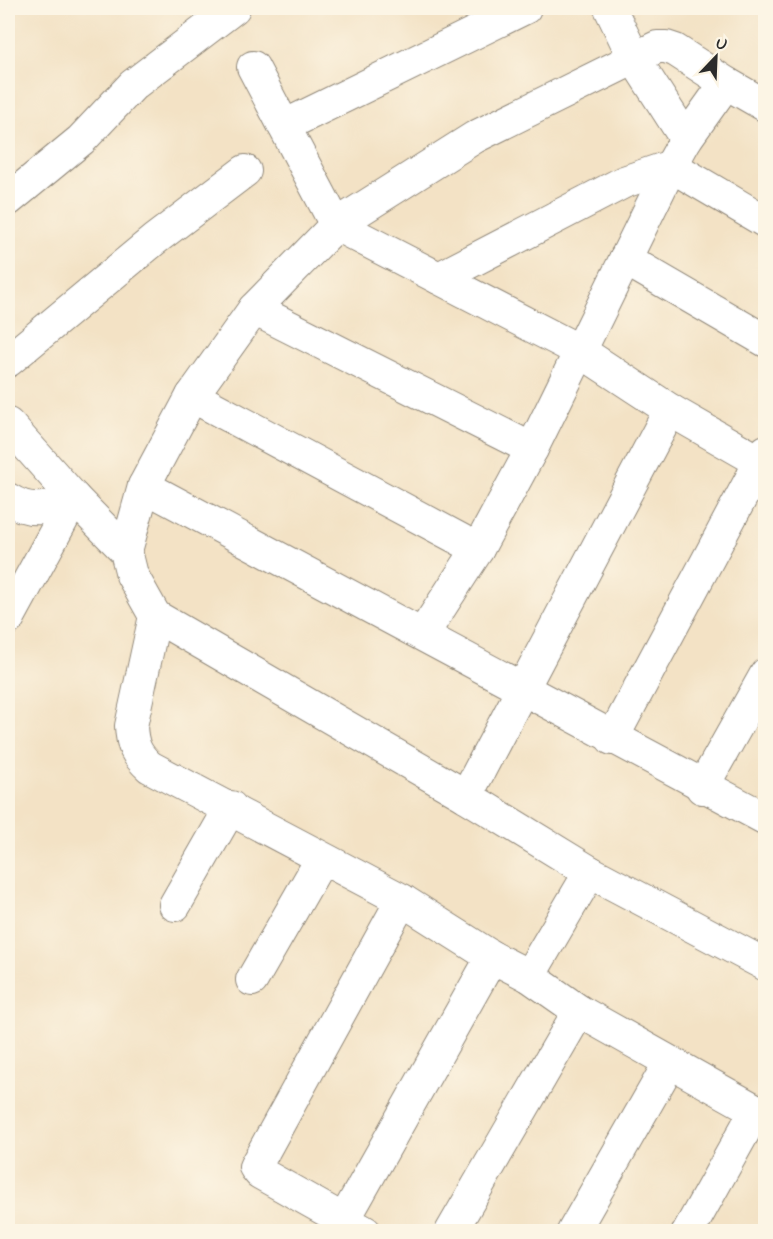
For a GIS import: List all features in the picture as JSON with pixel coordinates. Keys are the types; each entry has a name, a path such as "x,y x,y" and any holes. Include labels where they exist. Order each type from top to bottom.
{"street":[{"path":"8,200 81,140 133,85 234,8"},
{"path":"284,126 525,8"},
{"path":"610,8 634,58 686,139"},
{"path":"765,106 666,46 657,47 475,137 336,225 254,309 192,396 144,486 126,551 132,575 155,616 466,796 590,872 765,965"},
{"path":"253,68 336,225 580,351 670,410 763,459 612,739"},
{"path":"423,634 478,549 532,449 671,166 686,139 726,83"},
{"path":"439,278 624,182 671,166 765,222"},
{"path":"8,361 147,228 244,171"},
{"path":"625,259 765,340"},
{"path":"254,309 532,449"},
{"path":"192,396 478,549"},
{"path":"466,796 670,410"},
{"path":"8,424 74,498 126,551"},
{"path":"144,486 524,688 702,788 765,819"},
{"path":"8,499 21,508 49,510 74,498"},
{"path":"8,619 74,498"},
{"path":"155,616 131,726 132,743 139,758 150,767 231,807 321,860 402,900 492,957 529,976 579,1011 669,1064 760,1113 688,1232"},
{"path":"702,788 765,674"},
{"path":"175,906 231,807"},
{"path":"252,980 321,860"},
{"path":"529,976 590,872"},
{"path":"402,900 255,1167 260,1173 355,1226 492,957"},
{"path":"451,1232 579,1011"},
{"path":"573,1232 669,1064"}]}
